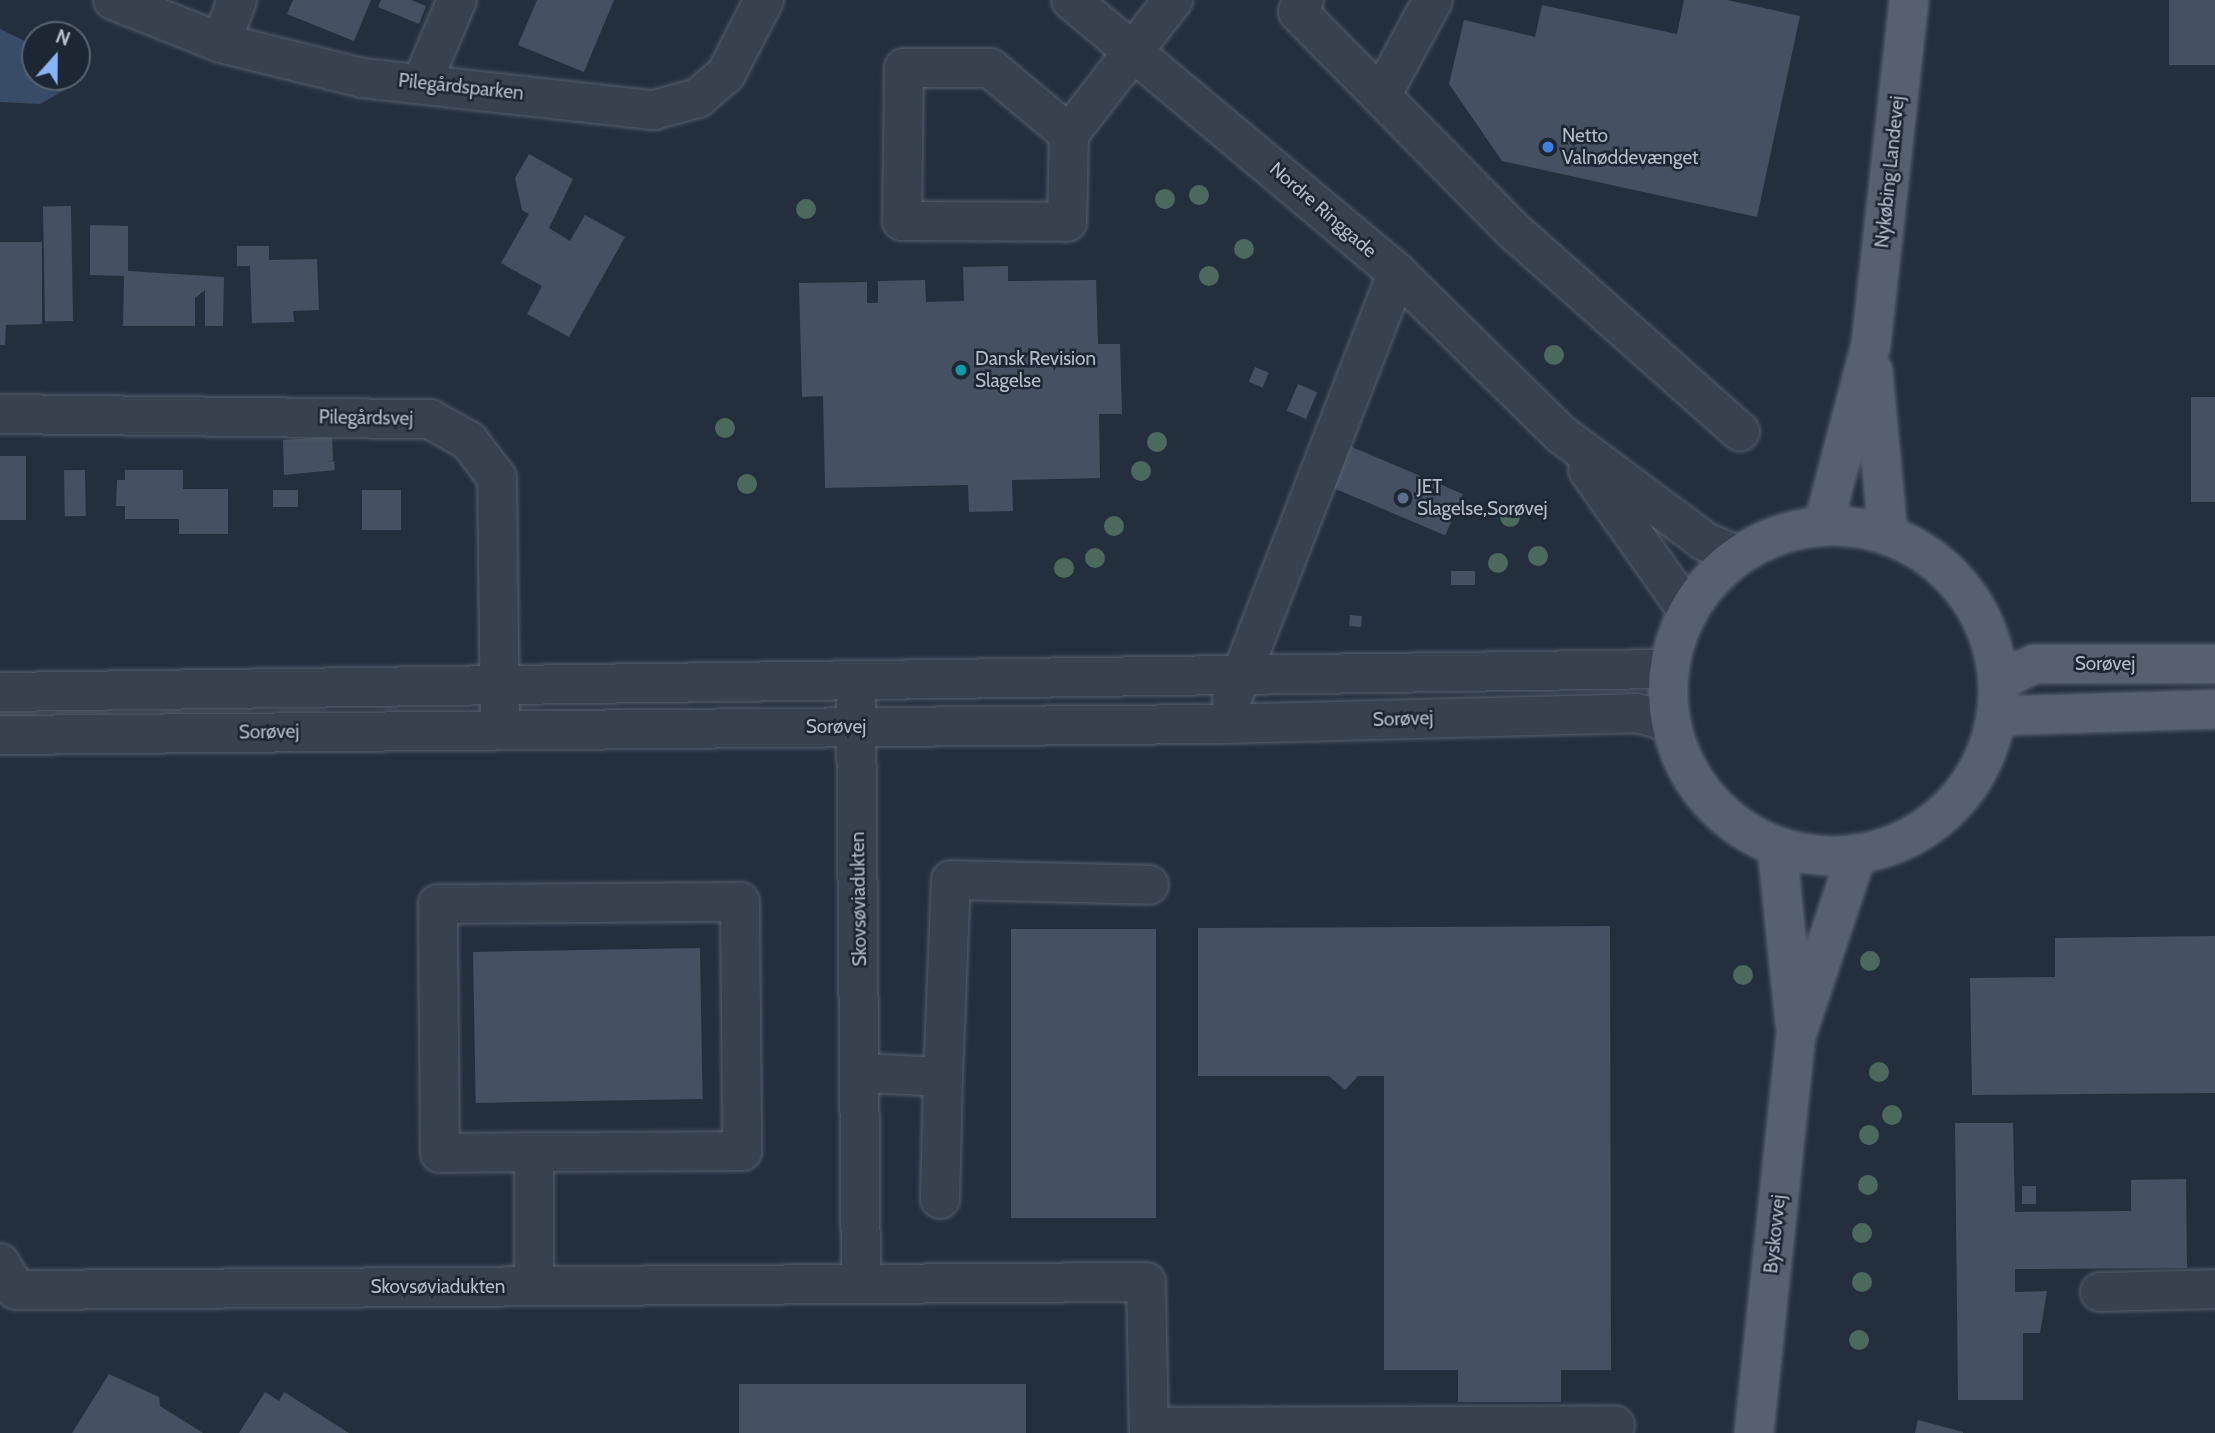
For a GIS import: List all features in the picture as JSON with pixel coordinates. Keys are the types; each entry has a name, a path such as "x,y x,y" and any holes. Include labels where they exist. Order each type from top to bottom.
{"main road":[{"name":"Nykøbing Landevej","path":"1824,526 1871,344 1909,0"},
{"name":"Nykøbing Landevej","path":"1871,344 1888,535"},
{"path":"1824,526 1888,535 1933,560 1976,607 1998,698 1985,756 1964,793 1898,844 1857,854 1777,847 1739,827 1707,798 1684,763 1670,722 1668,669 1688,611 1737,556 1793,530 1824,526"},
{"name":"Sorøvej","path":"1998,698 2034,664 2215,664"},
{"path":"1998,698 2215,709"},
{"name":"Byskovvej","path":"1754,1433 1796,1036 1777,847"},
{"name":"Byskovvej","path":"1796,1036 1857,854"}],"street":[{"name":"Pilegårdsparken","path":"113,0 220,43 362,78 423,80 654,110 698,98 726,74 764,0"},
{"path":"220,43 237,0"},
{"path":"423,80 457,0"},
{"name":"Nordre Ringgade","path":"1071,0 1397,273 1562,435 1704,541 1737,556"},
{"path":"1069,134 990,68 904,68 902,221 1067,222 1069,134 1131,50 1173,0"},
{"path":"1304,0 1297,12 1514,231 1740,432"},
{"path":"1381,96 1433,0"},
{"path":"1222,724 1397,273"},
{"name":"Pilegårdsvej","path":"0,414 430,419 469,441 497,478 501,730"},
{"name":"Nordre Ringgade","path":"1562,435 1688,611"},
{"path":"0,692 1240,678 1668,669"},
{"name":"Skovsøviadukten","path":"856,683 862,1073 861,1284"},
{"name":"Sorøvej","path":"0,735 1222,724 1637,713 1670,722"},
{"path":"940,1199 951,880 1149,885"},
{"path":"740,902 742,1151 534,1152 440,1153 438,904 740,902"},
{"path":"862,1073 943,1077"},
{"path":"534,1152 534,1286"},
{"name":"Skovsøviadukten","path":"8,1276 534,1286 1146,1282 1149,1430"},
{"path":"2100,1292 2215,1289"},
{"path":"1149,1430 1615,1425"}],"water":[{"path":"0,29 21,39 21,91 63,91 40,104 0,102"}],"building":[{"path":"293,0 371,0 354,41 287,14"},
{"path":"381,0 411,0 426,6 419,24 378,7"},
{"path":"537,0 614,0 584,72 518,45"},
{"path":"1684,0 1727,0 1800,16 1757,217 1502,161 1449,84 1464,20 1535,37 1542,5 1677,34"},
{"path":"2169,0 2215,0 2215,65 2169,65"},
{"path":"529,154 573,179 549,228 570,241 585,215 625,237 569,337 527,314 542,286 501,263 529,214 522,210 515,178"},
{"path":"43,206 71,206 73,321 45,321"},
{"path":"90,225 128,226 128,271 224,277 223,326 205,326 205,290 195,298 195,326 123,326 124,276 90,275"},
{"path":"0,242 42,242 42,324 6,325 5,345 0,345"},
{"path":"237,246 269,246 269,260 317,259 319,310 293,311 294,322 252,323 250,266 237,266"},
{"name":"Dansk Revision Slagelse","path":"1008,266 1008,281 1096,280 1098,344 1120,344 1122,414 1099,414 1100,478 1012,480 1013,511 969,512 968,485 825,488 823,396 802,397 799,283 867,282 867,303 878,303 878,281 925,280 926,302 964,301 963,267"},
{"path":"1255,367 1269,373 1263,388 1249,382"},
{"path":"1298,384 1317,392 1306,419 1287,411"},
{"path":"2191,397 2215,397 2215,502 2191,502"},
{"path":"332,437 333,460 327,462 334,461 335,470 284,475 283,440"},
{"path":"1345,444 1463,494 1445,535 1327,485"},
{"path":"0,456 26,456 26,520 0,520"},
{"path":"64,470 85,470 86,516 65,516"},
{"path":"125,470 183,470 183,489 228,489 228,534 179,534 179,519 125,519 125,506 116,506 117,480 125,480"},
{"path":"273,490 298,490 298,507 273,507"},
{"path":"362,490 401,490 401,530 362,530"},
{"path":"1451,571 1475,571 1475,585 1451,585"},
{"path":"1350,615 1362,616 1361,627 1349,626"},
{"path":"1610,926 1611,1370 1561,1370 1561,1402 1458,1402 1458,1370 1384,1370 1384,1076 1358,1076 1345,1090 1329,1076 1198,1076 1198,928"},
{"path":"1011,929 1156,929 1156,1218 1011,1218"},
{"path":"2215,936 2215,1093 1972,1095 1970,978 2055,977 2055,938"},
{"path":"700,948 703,1099 476,1103 473,952"},
{"path":"1955,1123 2013,1123 2015,1212 2131,1211 2131,1180 2186,1179 2187,1268 2015,1269 2015,1292 2047,1291 2040,1333 2023,1333 2023,1400 1958,1400"},
{"path":"2022,1186 2036,1186 2036,1204 2022,1204"},
{"path":"109,1374 159,1397 160,1406 203,1433 72,1433"},
{"path":"739,1384 1026,1384 1026,1433 739,1433"},
{"path":"265,1392 279,1401 284,1392 349,1433 239,1433"},
{"path":"1918,1420 1963,1432 1963,1433 1915,1433"}],"place":[{"name":"Netto Valnøddevænget","path":"1548,147"},
{"name":"Dansk Revision Slagelse","path":"961,370"},
{"name":"JET Slagelse,Sorøvej","path":"1403,498"}]}
